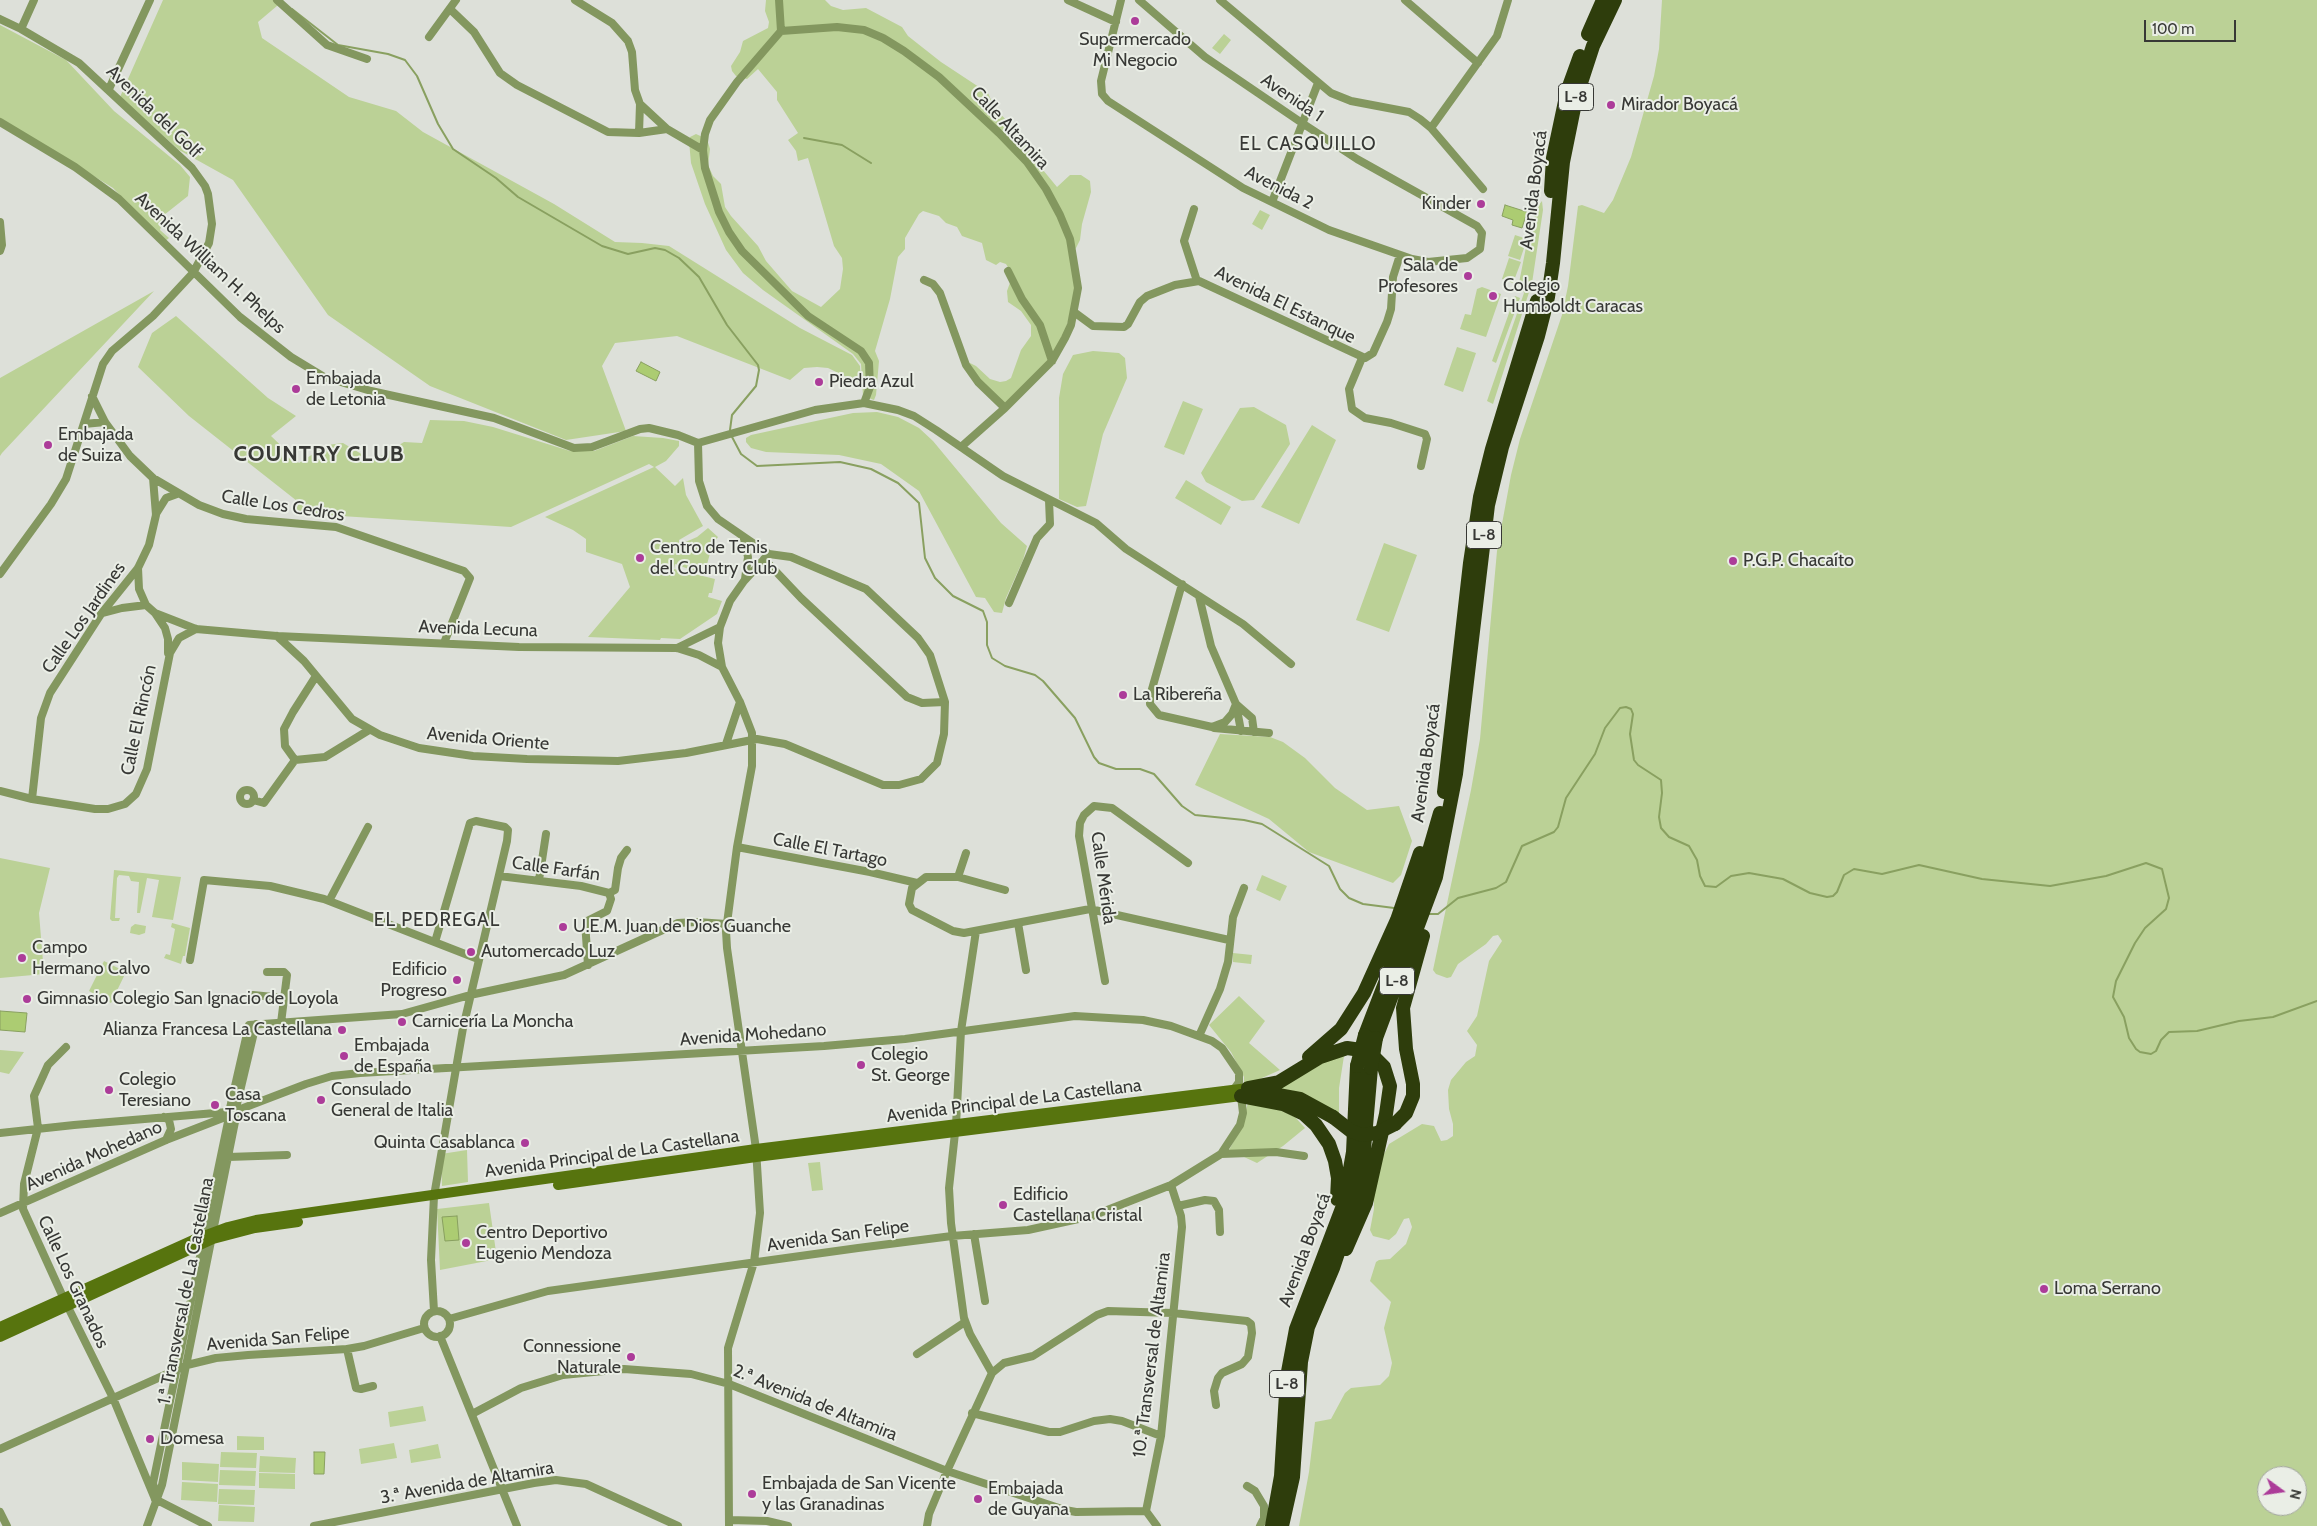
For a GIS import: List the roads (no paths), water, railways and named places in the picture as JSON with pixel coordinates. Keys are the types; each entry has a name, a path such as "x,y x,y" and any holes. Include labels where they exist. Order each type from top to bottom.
{"highway":[{"name":"Avenida Boyacá","path":"1272,1526 1281,1476 1287,1377 1296,1329 1344,1203 1370,1036 1422,895 1424,842 1429,834 1437,828 1446,779 1470,563 1480,498 1492,449 1538,299 1544,264 1553,158 1567,92 1604,0"},
{"name":"Avenida Boyacá","path":"1422,895 1436,877 1459,757 1488,506 1502,447 1538,336 1548,297 1563,162 1576,98 1593,46 1615,0"},
{"path":"1241,1091 1293,1096 1311,1103 1351,1131 1362,1135 1379,1132 1395,1124 1406,1113 1413,1096 1413,1084 1406,1049 1403,1008 1412,924 1422,895"},
{"path":"1241,1091 1288,1072 1311,1056 1341,1030 1412,924"},
{"path":"1241,1091 1281,1082 1320,1057 1347,1048 1368,1051 1384,1067 1389,1082 1389,1097 1369,1192 1355,1232 1333,1268"},
{"name":"Avenida Boyacá","path":"1282,1526 1293,1477 1301,1362 1310,1322 1333,1268 1355,1202 1363,1161 1364,1067"},
{"path":"1241,1091 1290,1107 1304,1114 1323,1133 1331,1151 1338,1178 1338,1194 1332,1222 1332,1235"}],"street":[{"path":"21,29 34,0"},
{"path":"109,89 150,0"},
{"path":"277,0 327,45 367,59"},
{"path":"429,38 456,0"},
{"path":"779,0 781,31 738,82 710,120 705,134 703,150 708,182 728,232 742,251 808,316 861,351 869,363 870,387 864,403"},
{"path":"1068,0 1116,22 1121,0"},
{"name":"Avenida 1","path":"1139,0 1205,58 1302,123 1357,159 1477,226 1482,234 1482,245 1476,254 1462,259"},
{"path":"1220,0 1331,92 1351,101 1409,112 1430,128 1483,189"},
{"path":"1405,0 1478,63"},
{"path":"1430,128 1497,36 1508,0"},
{"path":"578,1 612,23 628,41 632,52 635,90 640,104 639,133"},
{"path":"450,10 474,32 493,64 512,82 598,128 617,133 667,130"},
{"name":"Avenida del Golf","path":"0,20 21,29 79,64 109,89 122,104 192,168 205,186 211,210 211,233 205,252 193,273 153,316 112,351 103,364 66,479 51,504 0,574"},
{"name":"Avenida 2","path":"1116,22 1101,81 1102,94 1108,101 1243,188 1329,230 1400,256 1428,262 1462,259"},
{"name":"Calle Altamira","path":"781,31 837,27 864,30 883,38 939,77 978,112 1027,162 1046,189 1060,215 1070,239 1078,288 1074,312 1065,338 1052,360 1005,408 961,447"},
{"path":"1272,202 1318,83"},
{"path":"640,104 667,130 703,150"},
{"name":"Avenida William H. Phelps","path":"0,122 75,168 118,199 240,318 284,352 330,380 370,391 494,418 574,448 592,447 640,429 649,428 678,435 698,443"},
{"path":"1194,209 1184,241 1197,281"},
{"path":"0,222 2,245 0,251"},
{"name":"Avenida El Estanque","path":"1074,312 1093,326 1124,327 1128,324 1140,302 1147,296 1176,284 1197,281 1206,282 1362,358 1367,358 1373,354 1387,322 1391,309 1393,277 1400,256"},
{"path":"1008,271 1012,274 1022,299 1040,325 1052,360"},
{"path":"924,280 933,284 940,293 966,365 978,382 1005,408"},
{"path":"1362,358 1349,389 1352,409 1365,418 1391,423 1425,434 1427,439 1421,466"},
{"name":"Calle Los Cedros","path":"92,396 105,422 130,456 153,478 177,494 199,505 223,514 246,519 336,527 464,571 470,578 444,643"},
{"path":"945,702 922,703 907,697 801,598 767,557 718,519 707,506 699,481 698,443 815,410 864,403 879,404 914,416 1003,476 1096,523 1126,549 1250,629 1291,664"},
{"path":"84,424 105,422"},
{"name":"Calle Los Jardines","path":"153,478 156,515"},
{"name":"Calle Los Jardines","path":"32,799 35,755 44,709 61,673 101,614 138,568 149,545 156,515 166,498 177,494"},
{"path":"1049,500 1050,524"},
{"path":"1008,603 1036,538 1058,513 1067,508"},
{"path":"744,539 748,557 744,581"},
{"path":"767,557 744,581 730,601 720,627 718,649 722,667 751,728 752,739 751,779 737,847 726,924 727,948 756,1153 760,1213 754,1262 729,1340 729,1523 767,1521 788,1526"},
{"name":"Avenida Oriente","path":"277,636 304,661 346,714 369,730 419,748 473,756 572,761 686,754 752,739 785,744 875,783 890,786 921,779 936,764 944,734 945,702 930,655 918,638 875,596 856,584 791,557 767,557"},
{"path":"138,568 139,589 146,605 156,613 196,629 277,636"},
{"path":"1182,584 1150,696 1150,704 1160,715 1212,727 1269,732"},
{"path":"1199,596 1210,646 1236,704 1241,731"},
{"path":"101,614 122,608 146,605"},
{"name":"Calle El Rincón","path":"0,791 32,799 108,809 125,804 136,794 147,769 168,658 167,634 156,613"},
{"name":"Avenida Lecuna","path":"677,648 720,627"},
{"name":"Calle El Rincón","path":"168,658 179,638 196,629"},
{"name":"Avenida Lecuna","path":"277,636 519,646 677,648 699,655 722,667"},
{"path":"295,760 285,746 284,728 292,712 316,676"},
{"path":"726,744 740,702"},
{"path":"1212,727 1225,722 1232,714 1236,704"},
{"path":"1236,704 1252,718 1254,732"},
{"path":"295,760 316,760 325,757 369,730"},
{"path":"253,800 264,802 295,760"},
{"name":"Calle Mérida","path":"1105,982 1090,908 1079,836 1080,823 1084,815 1094,806 1112,808 1188,863"},
{"path":"434,1311 431,1260 434,1199 470,995 508,840 508,830 505,827 473,821 468,826 435,942"},
{"path":"329,901 368,827"},
{"path":"540,880 546,834"},
{"name":"Calle El Tartago","path":"737,847 870,872 917,883 926,877 958,877 1005,890"},
{"path":"609,892 615,890 618,868 627,850"},
{"path":"958,877 966,853"},
{"name":"Calle Farfán","path":"499,876 540,880 609,892 611,899 607,912 585,922 588,966"},
{"path":"190,960 204,880 270,886 329,901 478,959"},
{"path":"917,883 912,888 909,896 912,910 953,932 976,931 1090,908 1229,940"},
{"path":"1199,1036 1220,990 1228,962 1233,917 1244,888"},
{"path":"267,972 284,972 286,975 281,1023 395,1015 470,995 564,975 588,966 678,923 726,924"},
{"path":"1018,923 1026,970"},
{"path":"976,931 961,1031 949,1188 952,1236 965,1322 992,1373"},
{"path":"253,995 283,998"},
{"name":"Avenida Mohedano","path":"0,1213 276,1093 332,1076 457,1067 742,1052 905,1039 1075,1016 1142,1020 1171,1026 1212,1041 1222,1048 1234,1063 1240,1077 1241,1091"},
{"name":"1.ª Transversal de La Castellana","path":"156,1498 162,1485 232,1113 252,1025 281,1023"},
{"name":"Calle Los Granados","path":"66,1047 48,1066 34,1096 38,1128 24,1184 24,1214 113,1398 139,1463 156,1498"},
{"name":"Avenida Principal de La Castellana","path":"0,1327 65,1302 208,1238 256,1220 434,1199 756,1153 1241,1091"},
{"name":"Avenida San Felipe","path":"449,1319 548,1291 952,1236 1028,1230 1092,1216 1172,1185 1221,1154 1240,1125 1243,1113 1241,1091"},
{"path":"0,1133 164,1117 232,1113"},
{"name":"1.ª Transversal de La Castellana","path":"156,1498 153,1483 177,1368 228,1157 232,1113"},
{"path":"164,1117 169,1120 171,1129 166,1140"},
{"path":"1221,1154 1276,1152 1304,1156"},
{"path":"228,1157 286,1155"},
{"name":"10.ª Transversal de Altamira","path":"1146,1511 1160,1436 1182,1226 1172,1185"},
{"path":"1178,1206 1205,1200 1214,1201 1217,1203 1219,1210 1220,1232"},
{"path":"974,1234 985,1301"},
{"name":"Avenida Principal de La Castellana","path":"0,1337 65,1302"},
{"path":"434,1311 443,1312 449,1319 448,1330 440,1336 432,1336 424,1328 424,1319 434,1311"},
{"path":"927,1526 929,1514 947,1471 992,1373 1004,1363 1033,1356 1103,1312 1173,1313 1247,1321 1251,1324 1252,1333 1248,1357 1242,1364 1222,1373 1218,1378 1214,1391 1216,1405"},
{"path":"917,1354 965,1322"},
{"name":"Avenida San Felipe","path":"0,1449 186,1365 240,1356 347,1349 364,1346 424,1328"},
{"path":"440,1336 518,1526"},
{"path":"347,1349 356,1388 361,1390 373,1386"},
{"name":"2.ª Avenida de Altamira","path":"472,1414 521,1388 563,1375 624,1369 691,1374 730,1384 947,1471 1070,1511 1146,1511"},
{"path":"972,1413 1049,1432 1060,1432 1094,1421 1110,1419 1122,1421 1160,1436"},
{"path":"139,1463 150,1465 159,1456"},
{"name":"3.ª Avenida de Altamira","path":"314,1526 556,1480 574,1481 605,1492 678,1526"},
{"path":"1247,1486 1255,1491 1264,1506 1264,1518 1260,1526"},
{"path":"147,1526 156,1498 208,1526"},
{"path":"1146,1511 1157,1526"},
{"path":"0,1512 7,1526"}],"waterway":[{"path":"292,9 338,45 388,54 405,60 417,76 438,124 453,149 496,178 518,197 602,246 628,254 655,248 665,250 679,258 699,277 727,325 758,365 756,386 732,415 730,430"},
{"path":"804,138 842,145 871,163"},
{"path":"731,435 741,454 757,466 840,462 871,469 898,483 919,503 925,558 935,578 953,596 983,611 987,622 987,645 992,658 1005,666 1035,675 1043,681 1075,718 1094,757 1099,763 1116,769 1140,769 1154,774 1182,806 1195,815 1244,820 1262,824 1329,866 1340,889 1349,898 1363,904 1394,908"},
{"path":"1428,914 1438,914 1458,898 1496,888 1506,882 1522,846 1554,832 1558,827 1566,798 1595,754 1605,728 1620,708 1626,707 1631,709 1633,714 1630,734 1634,760 1638,765 1661,780 1662,793 1659,817 1661,828 1669,837 1689,846 1697,860 1700,876 1705,886 1716,887 1731,876 1749,873 1783,879 1810,893 1827,897 1833,896 1837,892 1844,875 1854,869 1882,874 1919,865 1982,879 2050,886 2106,876 2146,863 2162,869 2169,898 2166,909 2145,928 2135,943 2116,981 2113,997 2124,1017 2129,1038 2136,1049 2140,1052 2151,1054 2156,1051 2161,1040 2169,1032 2197,1031 2239,1021 2273,1017 2317,1001"}],"place":[{"name":"Supermercado Mi Negocio","path":"1135,21"},
{"name":"Mirador Boyacá","path":"1611,105"},
{"name":"Kinder","path":"1481,204"},
{"name":"Sala de Profesores","path":"1468,276"},
{"name":"Colegio Humboldt Caracas","path":"1493,296"},
{"name":"Piedra Azul","path":"819,382"},
{"name":"Embajada de Letonia","path":"296,389"},
{"name":"Embajada de Suiza","path":"48,445"},
{"name":"Centro de Tenis del Country Club","path":"640,558"},
{"name":"P.G.P. Chacaíto","path":"1733,561"},
{"name":"La Ribereña","path":"1123,695"},
{"name":"U.E.M. Juan de Dios Guanche","path":"563,927"},
{"name":"Automercado Luz","path":"471,952"},
{"name":"Campo Hermano Calvo","path":"22,958"},
{"name":"Edificio Progreso","path":"457,980"},
{"name":"Gimnasio Colegio San Ignacio de Loyola","path":"27,999"},
{"name":"Carnicería La Moncha","path":"402,1022"},
{"name":"Alianza Francesa La Castellana","path":"342,1030"},
{"name":"Embajada de España","path":"344,1056"},
{"name":"Colegio St. George","path":"861,1065"},
{"name":"Colegio Teresiano","path":"109,1090"},
{"name":"Consulado General de Italia","path":"321,1100"},
{"name":"Casa Toscana","path":"215,1105"},
{"name":"Quinta Casablanca","path":"525,1143"},
{"name":"Edificio Castellana Cristal","path":"1003,1205"},
{"name":"Centro Deportivo Eugenio Mendoza","path":"466,1243"},
{"name":"Loma Serrano","path":"2044,1289"},
{"name":"Connessione Naturale","path":"631,1357"},
{"name":"Domesa","path":"150,1439"},
{"name":"Embajada de San Vicente y las Granadinas","path":"752,1494"},
{"name":"Embajada de Guyana","path":"978,1499"}],"district":[{"name":"EL CASQUILLO","path":"1308,144"},
{"name":"COUNTRY CLUB","path":"319,455"},
{"name":"EL PEDREGAL","path":"437,920"}]}
